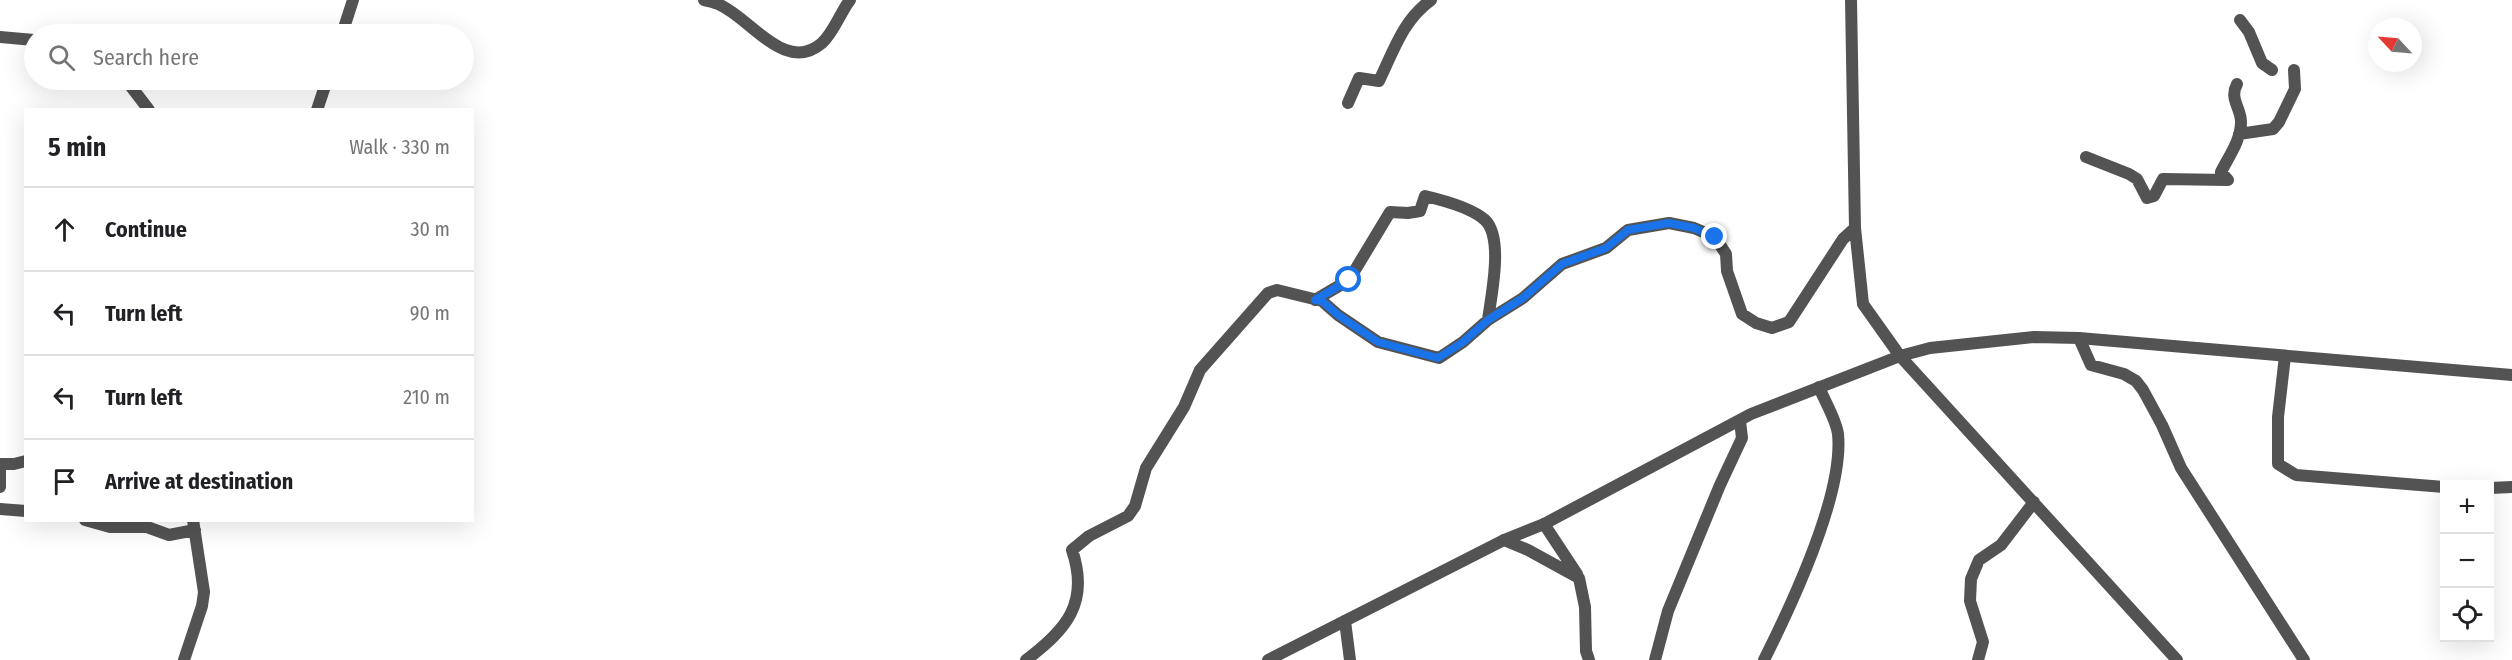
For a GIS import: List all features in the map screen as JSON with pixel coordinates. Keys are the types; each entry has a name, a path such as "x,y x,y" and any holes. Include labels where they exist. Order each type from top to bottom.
{"street":[{"path":"345,24 353,0"},
{"path":"704,0 718,4 777,45 799,54 807,52 824,41 850,0"},
{"path":"1348,103 1359,78 1379,81 1404,26 1417,10 1431,0"},
{"path":"1851,0 1855,228 1863,304 1900,356 2177,660"},
{"path":"2240,20 2249,32 2262,63 2272,70"},
{"path":"0,37 24,39"},
{"path":"2239,134 2273,129 2279,122 2295,89 2294,70"},
{"path":"2086,157 2137,179 2147,198 2154,196 2163,178 2218,176 2239,134 2241,122 2234,96 2237,84"},
{"path":"134,90 147,108"},
{"path":"318,108 324,90"},
{"path":"1315,300 1349,280 1390,212 1419,211 1425,196 1451,202 1486,220 1491,231 1497,261 1488,320"},
{"path":"1026,660 1050,642 1068,622 1077,597 1076,561 1072,550 1089,536 1128,516 1135,506 1146,468 1184,406 1200,370 1268,293 1277,290 1322,301 1338,315 1378,342 1438,358 1463,342 1488,320 1523,298 1562,264 1606,248 1628,230 1669,223 1694,228 1715,237 1726,254 1727,271 1742,314 1756,323 1772,328 1789,322 1843,239 1855,228"},
{"path":"1269,660 1504,540 1544,524 1751,414 1900,356 1930,348 2034,337 2079,338 2512,375"},
{"path":"2079,338 2091,364 2124,374 2136,381 2143,390 2181,468 2304,660"},
{"path":"2285,356 2278,417 2278,464 2296,475 2440,487"},
{"path":"1764,660 1809,560 1831,495 1838,458 1838,433 1819,387"},
{"path":"1655,660 1668,611 1742,438 1740,421"},
{"path":"0,487 0,465 24,462"},
{"path":"2494,488 2512,487"},
{"path":"1978,660 1983,642 1970,601 1971,579 1979,560 2001,545 2034,502"},
{"path":"0,509 24,511"},
{"path":"92,522 110,527 147,527 169,535 194,525 204,592 202,606 184,660"},
{"path":"1544,524 1579,578 1585,607 1586,651 1589,660"},
{"path":"1504,540 1528,550 1579,578"},
{"path":"1345,621 1350,660"}],"route":[{"path":"1349,280 1315,300 1322,301 1338,315 1378,342 1438,358 1463,342 1488,320 1523,298 1562,264 1606,248 1628,230 1669,223 1694,228 1715,237"}]}
